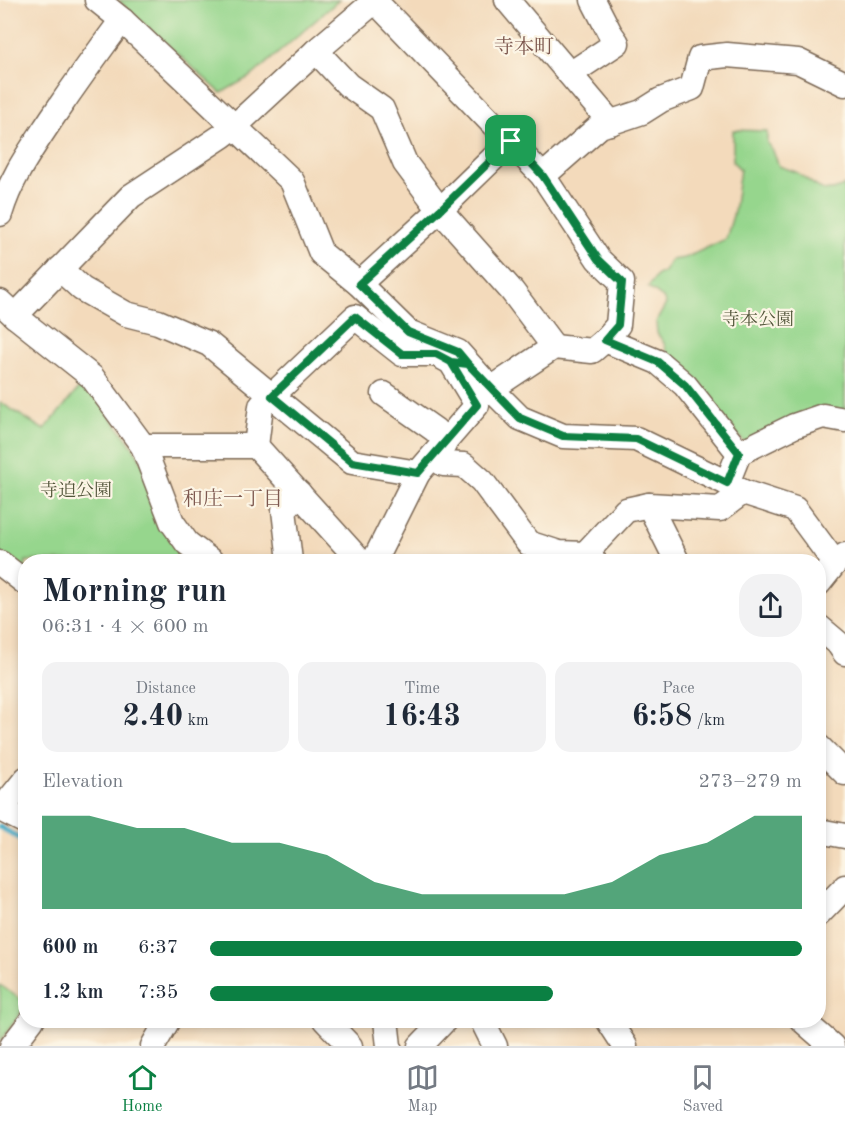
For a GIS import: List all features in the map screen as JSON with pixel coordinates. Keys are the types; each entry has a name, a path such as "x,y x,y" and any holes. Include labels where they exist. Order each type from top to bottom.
{"street":[{"path":"97,0 122,20 292,181 321,252 359,284 408,332 458,352 459,363 484,397 520,418 563,436 636,439 735,487 795,509 840,559 826,576"},
{"path":"507,0 611,123"},
{"path":"570,74 617,43 593,0"},
{"path":"202,554 187,543 172,522 143,446 92,377 8,309 60,269 130,196 235,126 316,51 375,1 543,176 598,259 622,282 618,325 605,340 592,351 554,347 484,397 432,458"},
{"path":"0,214 5,197 21,164 87,66 122,20"},
{"path":"316,51 348,85 381,109 405,163 440,210 512,291 554,347"},
{"path":"543,176 600,126 642,112 661,100 692,88 700,58 728,55 798,61 845,84"},
{"path":"359,284 511,141"},
{"path":"60,269 82,290 126,314 158,322 209,344 352,462 432,458 443,464 464,465 482,481 528,543 564,554"},
{"path":"256,446 261,406 355,317 402,354 436,354 459,363"},
{"path":"592,554 626,510 649,505 720,508 735,487 739,453 685,385 658,362 605,340"},
{"path":"378,554 443,438 384,394"},
{"path":"739,453 794,426 823,416 845,420"},
{"path":"143,446 256,446 354,554"},
{"path":"289,554 284,510 299,493"},
{"path":"649,505 674,554"},
{"path":"0,563 18,577"},
{"path":"826,633 845,653"},
{"path":"826,754 845,772"},
{"path":"18,789 0,810 18,818"},
{"path":"826,832 845,836"},
{"path":"826,907 845,887"},
{"path":"12,1046 26,1028"},
{"path":"153,1046 163,1028"},
{"path":"333,1028 350,1046"},
{"path":"387,1028 389,1046"},
{"path":"420,1046 438,1028"},
{"path":"486,1028 495,1046"},
{"path":"613,1028 625,1046"},
{"path":"811,1028 832,1046"}],"green space":[{"path":"120,0 339,0 253,75 221,93"},
{"name":"寺本公園","path":"733,130 767,131 767,143 779,166 798,173 825,190 837,189 845,185 845,413 744,442 668,357 664,343 657,333 656,322 666,304 663,298 648,287 657,275 664,272 671,260 685,258 726,239 734,212 740,169 733,162"},
{"name":"寺迫公園","path":"85,381 137,453 188,554 18,554 18,568 0,553 0,402 44,430"},
{"path":"0,985 18,997 18,1017 0,1042"}],"waterway":[{"path":"0,827 18,837"}],"district":[{"name":"寺本町","path":"524,48"},
{"name":"和庄一丁目","path":"233,500"}],"route":[{"path":"511,141 359,284 408,332 458,352 468,364 451,362 477,405 434,456 418,473 352,462 272,396 355,317 402,354 436,354 451,362 468,364 520,418 563,436 636,439 727,483 739,453 685,385 658,362 605,340 618,325 622,282 598,259 543,176 511,141"}]}
